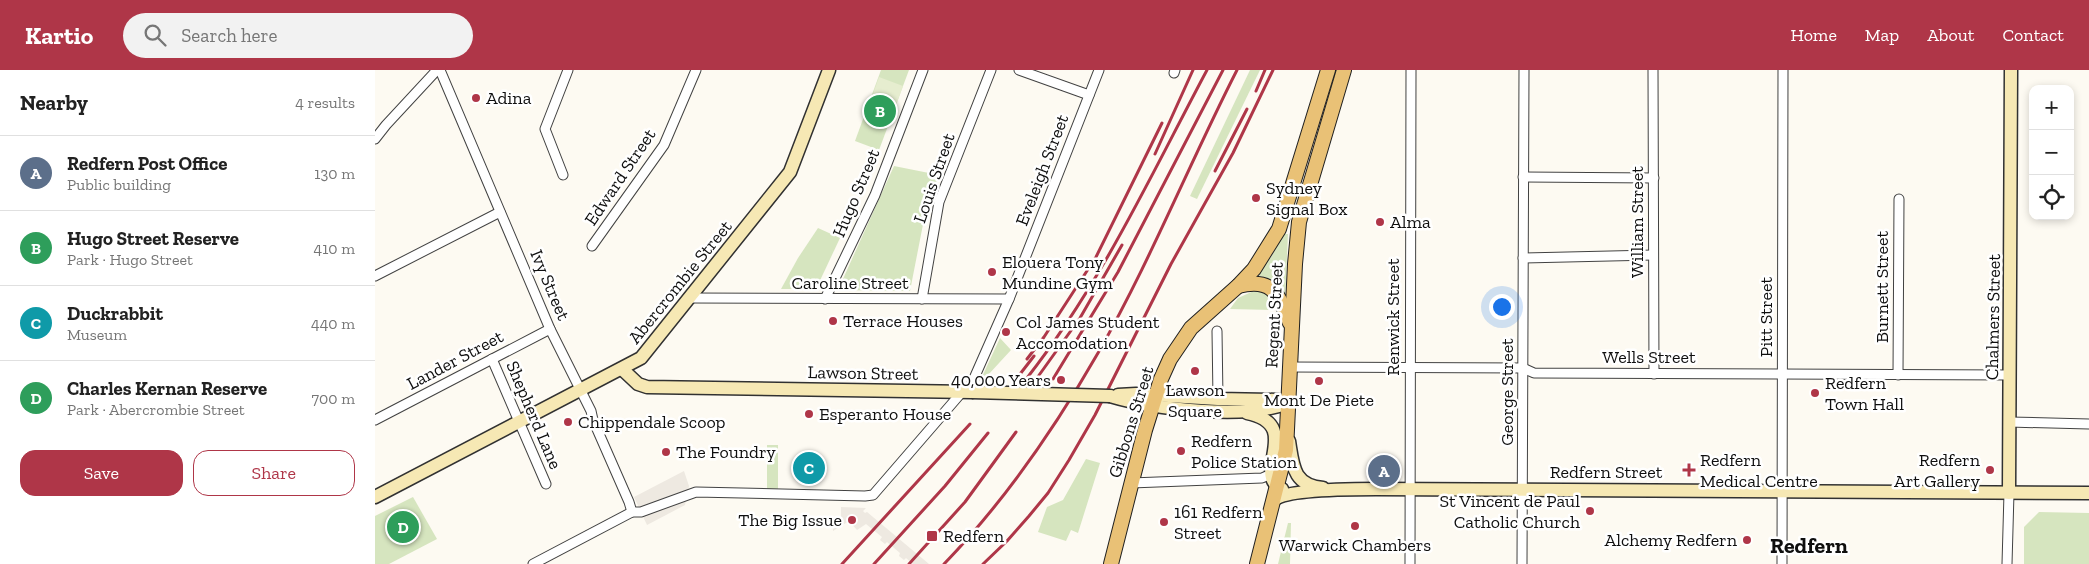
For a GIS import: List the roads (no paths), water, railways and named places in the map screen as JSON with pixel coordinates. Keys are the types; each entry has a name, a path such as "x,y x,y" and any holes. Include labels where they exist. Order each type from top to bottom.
{"main road":[{"name":"Regent Street","path":"1238,286 1261,260 1279,229 1328,70"},
{"name":"Regent Street","path":"1257,564 1276,494 1288,432 1289,367 1295,264 1301,213 1344,70"},
{"path":"1238,286 1255,283 1269,286 1278,296 1292,326"},
{"name":"Gibbons Street","path":"1111,564 1153,400 1170,359 1191,328 1238,286"}],"street":[{"path":"375,139 438,70"},
{"name":"Ivy Street","path":"438,70 550,329 580,390 632,512"},
{"path":"563,175 545,129 568,70"},
{"name":"Edward Street","path":"592,246 664,145 696,70"},
{"name":"Abercrombie Street","path":"375,497 641,358 790,172 829,70"},
{"name":"Hugo Street","path":"825,299 875,195 923,70"},
{"name":"Louis Street","path":"922,299 939,202 991,70"},
{"path":"1019,70 1089,95"},
{"name":"Eveleigh Street","path":"632,512 641,512 696,492 873,495 967,392 1009,299 1099,70"},
{"name":"Renwick Street","path":"1410,564 1411,70"},
{"name":"George Street","path":"1522,564 1524,70"},
{"name":"William Street","path":"1653,70 1654,374"},
{"name":"Pitt Street","path":"1782,564 1783,70"},
{"name":"Chalmers Street","path":"2007,564 2011,70"},
{"path":"1523,178 1654,178"},
{"name":"Burnett Street","path":"1898,375 1899,198"},
{"path":"375,276 500,212"},
{"path":"1523,258 1653,255"},
{"name":"Caroline Street","path":"690,298 1009,299"},
{"name":"Lander Street","path":"375,420 550,329"},
{"path":"1217,331 1218,400"},
{"name":"Shepherd Lane","path":"492,359 546,484"},
{"name":"Wells Street","path":"1289,367 1523,368 1534,373 2010,375"},
{"name":"Lawson Street","path":"622,369 638,384 647,387 1110,396 1136,394 1153,400"},
{"path":"1153,400 1271,400 1288,403"},
{"path":"1153,400 1238,411 1261,417 1272,426 1275,439 1271,474 1276,494"},
{"path":"1238,411 1276,407 1288,403"},
{"path":"2009,422 2089,424"},
{"path":"1288,432 1293,465 1297,476 1311,486 1334,489"},
{"path":"1131,483 1261,478 1271,474"},
{"name":"Redfern Street","path":"1276,494 1334,489 1410,488 2089,493"},
{"path":"533,564 632,512"}],"railway":[{"path":"1155,154 1193,70"},
{"path":"1027,378 1054,342 1102,267 1207,70"},
{"path":"1053,379 1118,272 1223,70"},
{"path":"944,564 1008,490 1064,409 1098,353 1135,284 1237,70"},
{"path":"1256,91 1265,70"},
{"path":"983,564 1029,516 1048,493 1069,460 1095,415 1171,264 1233,153 1273,70"},
{"path":"1215,171 1247,109"},
{"path":"1027,359 1044,337 1096,257 1162,123"},
{"path":"1037,378 1080,318 1122,245"},
{"path":"1017,378 1034,356"},
{"path":"842,564 970,424"},
{"path":"909,564 965,502 1016,432"},
{"path":"874,564 945,486 988,433"}],"place":[{"name":"Adina","path":"476,98"},
{"name":"Hugo Street Reserve","path":"880,111"},
{"name":"Sydney Signal Box","path":"1256,198"},
{"name":"Alma","path":"1380,222"},
{"name":"Elouera Tony Mundine Gym","path":"992,272"},
{"name":"Terrace Houses","path":"833,321"},
{"name":"Col James Student Accomodation","path":"1006,332"},
{"name":"Lawson Square","path":"1195,371"},
{"name":"40,000 Years","path":"1061,380"},
{"name":"Mont De Piete","path":"1319,381"},
{"name":"Redfern Town Hall","path":"1815,393"},
{"name":"Esperanto House","path":"809,414"},
{"name":"Chippendale Scoop","path":"568,422"},
{"name":"Redfern Police Station","path":"1181,451"},
{"name":"The Foundry","path":"666,452"},
{"name":"Duckrabbit","path":"809,468"},
{"name":"Redfern Medical Centre","path":"1689,470"},
{"name":"Redfern Art Gallery","path":"1990,470"},
{"name":"Redfern Post Office","path":"1384,471"},
{"name":"St Vincent de Paul Catholic Church","path":"1590,511"},
{"name":"The Big Issue","path":"852,520"},
{"name":"161 Redfern Street","path":"1164,522"},
{"name":"Warwick Chambers","path":"1355,526"},
{"name":"Charles Kernan Reserve","path":"403,527"},
{"name":"Redfern","path":"932,536"},
{"name":"Alchemy Redfern","path":"1747,540"}],"district":[{"name":"Redfern","path":"1809,545"}]}
